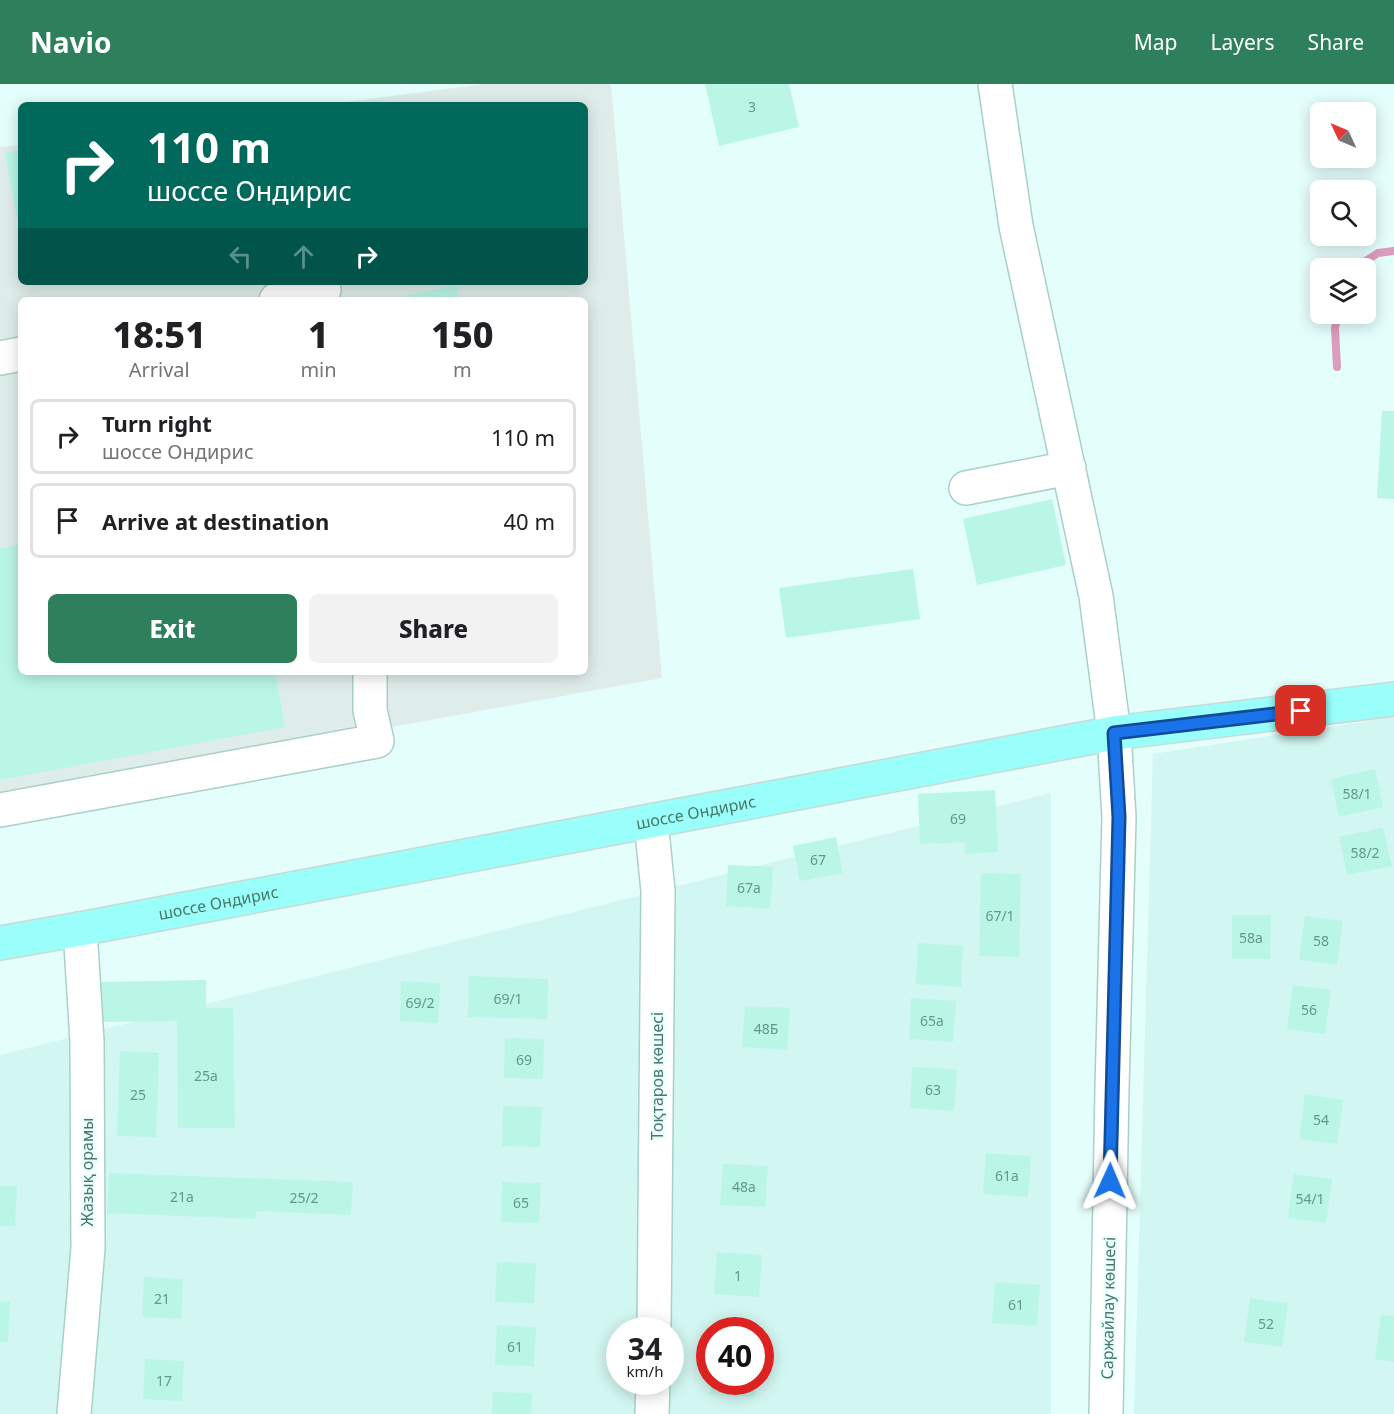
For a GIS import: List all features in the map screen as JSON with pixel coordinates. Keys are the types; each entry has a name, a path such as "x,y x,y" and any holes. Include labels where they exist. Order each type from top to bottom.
{"main road":[{"name":"шоссе Ондирис","path":"0,943 1114,733 1394,699"}],"street":[{"name":"Саржайлау көшесі","path":"996,85 1016,226 1096,596 1114,733 1119,817 1112,1101 1114,1414"},
{"path":"290,297 324,290"},
{"path":"0,358 18,355"},
{"path":"966,488 1069,468"},
{"path":"0,810 377,741 370,710 370,675"},
{"name":"Тоқтаров көшесі","path":"651,821 658,891 654,1317"},
{"name":"Жазық орамы","path":"74,1414 88,1248 87,1041 80,929"},
{"path":"652,1414 653,1395"}],"shaded area":[{"path":"483,84 611,84 662,678 0,798 0,147 18,145 18,285 588,285 588,102 346,102"},
{"path":"1394,717 1394,1414 1134,1414 1153,754"},
{"path":"1051,793 1051,1414 0,1414 0,1055"}],"building":[{"path":"705,84 789,84 799,127 719,146"},
{"path":"18,151 17,219 5,153"},
{"path":"456,285 458,297 401,297"},
{"path":"1382,411 1394,411 1394,499 1377,498"},
{"path":"1052,499 1066,565 977,585 963,519"},
{"path":"18,545 18,675 276,675 285,727 0,780 0,548"},
{"path":"913,569 920,619 786,638 779,588"},
{"path":"1375,769 1383,807 1339,817 1331,779"},
{"path":"995,790 998,852 965,854 965,842 920,844 918,794"},
{"path":"1383,828 1392,866 1347,875 1339,837"},
{"path":"836,837 843,873 800,881 793,846"},
{"path":"728,865 773,867 770,909 726,906"},
{"path":"981,873 1021,874 1019,957 979,956"},
{"path":"1232,915 1271,915 1270,959 1232,959"},
{"path":"1305,916 1343,921 1337,965 1299,960"},
{"path":"918,943 963,946 961,987 916,984"},
{"path":"469,976 548,979 547,1019 468,1017"},
{"path":"206,980 206,1008 233,1008 235,1128 178,1128 177,1021 101,1022 101,982"},
{"path":"401,981 440,983 438,1023 400,1021"},
{"path":"1293,985 1331,990 1325,1034 1287,1029"},
{"path":"911,998 956,1001 953,1042 909,1039"},
{"path":"745,1006 790,1008 787,1050 742,1047"},
{"path":"505,1038 544,1039 543,1079 504,1078"},
{"path":"120,1051 159,1053 156,1137 117,1136"},
{"path":"912,1067 957,1069 954,1111 910,1108"},
{"path":"1305,1094 1343,1100 1337,1144 1299,1139"},
{"path":"503,1106 542,1107 540,1147 502,1146"},
{"path":"986,1153 1031,1156 1028,1197 983,1194"},
{"path":"723,1164 768,1166 765,1207 720,1205"},
{"path":"109,1173 353,1182 351,1215 256,1211 255,1219 107,1213"},
{"path":"1294,1174 1332,1179 1326,1223 1288,1218"},
{"path":"502,1182 541,1183 539,1223 501,1222"},
{"path":"0,1186 17,1186 15,1226 0,1226"},
{"path":"717,1252 762,1255 759,1297 714,1294"},
{"path":"497,1262 536,1263 534,1303 495,1302"},
{"path":"144,1277 183,1279 181,1319 142,1317"},
{"path":"995,1282 1040,1285 1037,1326 992,1323"},
{"path":"1250,1298 1288,1303 1282,1347 1244,1342"},
{"path":"0,1301 10,1302 8,1342 0,1342"},
{"path":"1381,1315 1394,1316 1394,1362 1375,1359"},
{"path":"497,1325 536,1327 534,1366 495,1365"},
{"path":"145,1359 184,1361 182,1401 143,1399"},
{"path":"493,1392 532,1393 531,1414 492,1414"},
{"path":"725,1395 755,1395 755,1397"}],"waterway":[{"path":"1370,258 1378,253 1394,251"},
{"path":"1336,324 1337,367"}],"route":[{"path":"1110,1181 1119,817 1114,733 1301,711"}]}
